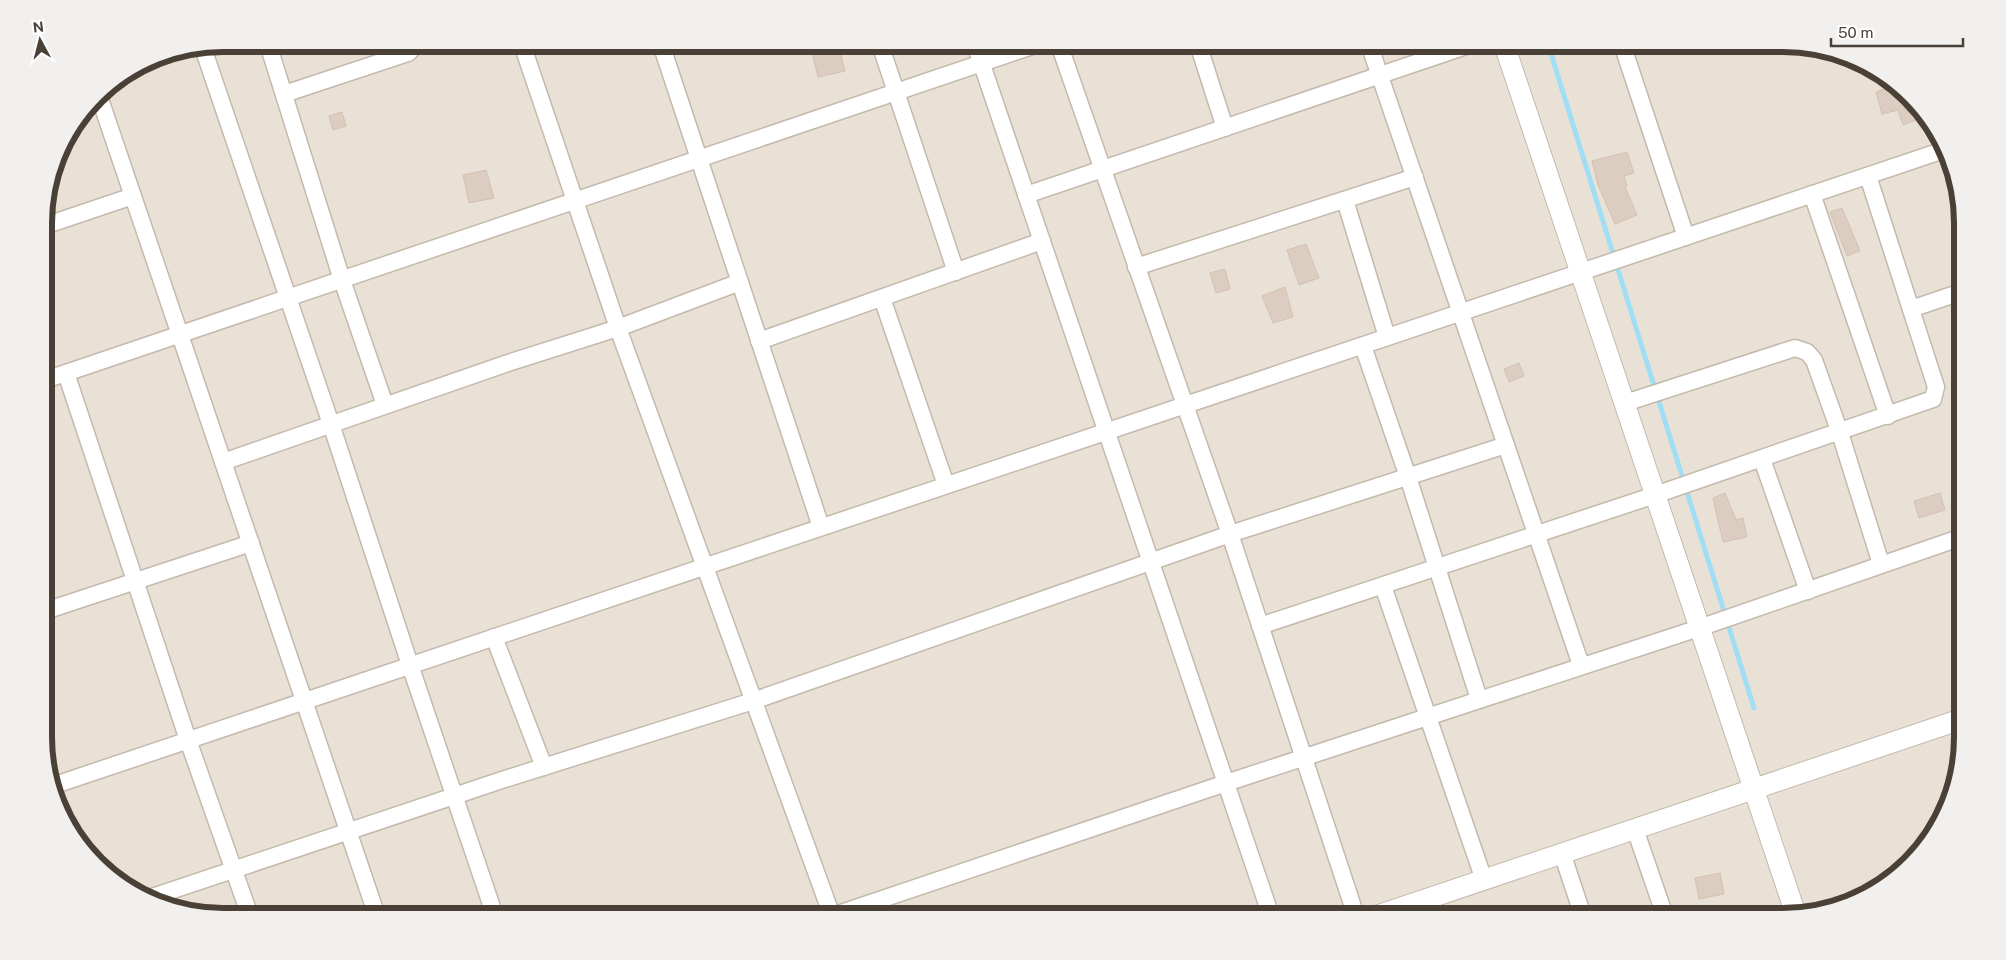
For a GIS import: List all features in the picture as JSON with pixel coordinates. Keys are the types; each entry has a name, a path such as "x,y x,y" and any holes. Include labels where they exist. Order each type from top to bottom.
{"street":[{"path":"53,377 1014,52"},
{"path":"1062,52 1230,534 1353,907"},
{"path":"1201,52 1224,128"},
{"path":"1372,52 1581,666"},
{"path":"1026,195 1448,52"},
{"path":"1507,52 1793,907"},
{"path":"1625,52 1686,237"},
{"path":"271,53 342,280 385,405"},
{"path":"284,94 408,53"},
{"path":"525,53 618,328 829,908"},
{"path":"664,53 821,527"},
{"path":"883,53 956,272"},
{"path":"978,53 1268,907"},
{"path":"205,54 331,424 491,908"},
{"path":"102,104 374,908"},
{"path":"59,784 1937,152"},
{"path":"1260,626 1840,433 1933,399 1936,387 1868,176"},
{"path":"1136,267 1415,177"},
{"path":"1812,194 1888,416"},
{"path":"53,223 133,196"},
{"path":"1344,200 1387,337"},
{"path":"759,341 1042,241"},
{"path":"223,462 385,405 618,328 740,282"},
{"path":"1911,309 1954,294"},
{"path":"882,298 946,485"},
{"path":"1363,346 1408,477 1480,699"},
{"path":"1625,403 1796,348 1806,352 1814,360 1840,433 1880,564"},
{"path":"66,373 134,582 247,908"},
{"path":"159,894 455,796 753,701 1230,534 1506,445"},
{"path":"1762,459 1808,590"},
{"path":"857,908 1226,783 1699,628 1954,540"},
{"path":"52,609 251,543"},
{"path":"1383,586 1426,717 1484,880"},
{"path":"494,637 544,767"},
{"path":"1402,907 1954,722"},
{"path":"1635,829 1662,907"},
{"path":"1562,853 1580,907"}],"shaded area":[{"path":"1782,52 1827,58 1848,66 1868,75 1887,88 1918,119 1931,138 1940,158 1948,179 1952,201 1954,224 1954,736 1950,770 1940,802 1931,822 1918,841 1887,872 1868,885 1837,898 1816,904 1794,907 224,908 190,904 158,894 138,885 119,872 88,841 75,822 66,802 58,781 54,759 52,736 53,212 58,179 70,148 88,119 111,95 148,70 190,56 212,53"}],"building":[{"path":"812,53 840,53 845,71 818,77"},
{"path":"1887,88 1914,115 1916,120 1903,125 1898,110 1882,114 1876,92"},
{"path":"342,112 346,126 333,130 329,116"},
{"path":"1627,152 1634,173 1624,176 1627,186 1625,187 1637,215 1615,224 1598,185 1592,161"},
{"path":"486,170 494,198 469,203 463,175"},
{"path":"1842,208 1860,251 1847,256 1830,212"},
{"path":"1306,244 1319,278 1299,285 1287,250"},
{"path":"1225,269 1230,289 1216,293 1210,273"},
{"path":"1285,287 1293,317 1273,323 1262,296"},
{"path":"1519,363 1524,376 1509,382 1504,369"},
{"path":"1725,493 1736,520 1743,518 1747,537 1723,542 1713,498"},
{"path":"1940,493 1945,510 1919,518 1914,501"},
{"path":"1720,873 1724,894 1699,899 1695,878"}],"waterway":[{"path":"1551,52 1754,708"}]}
